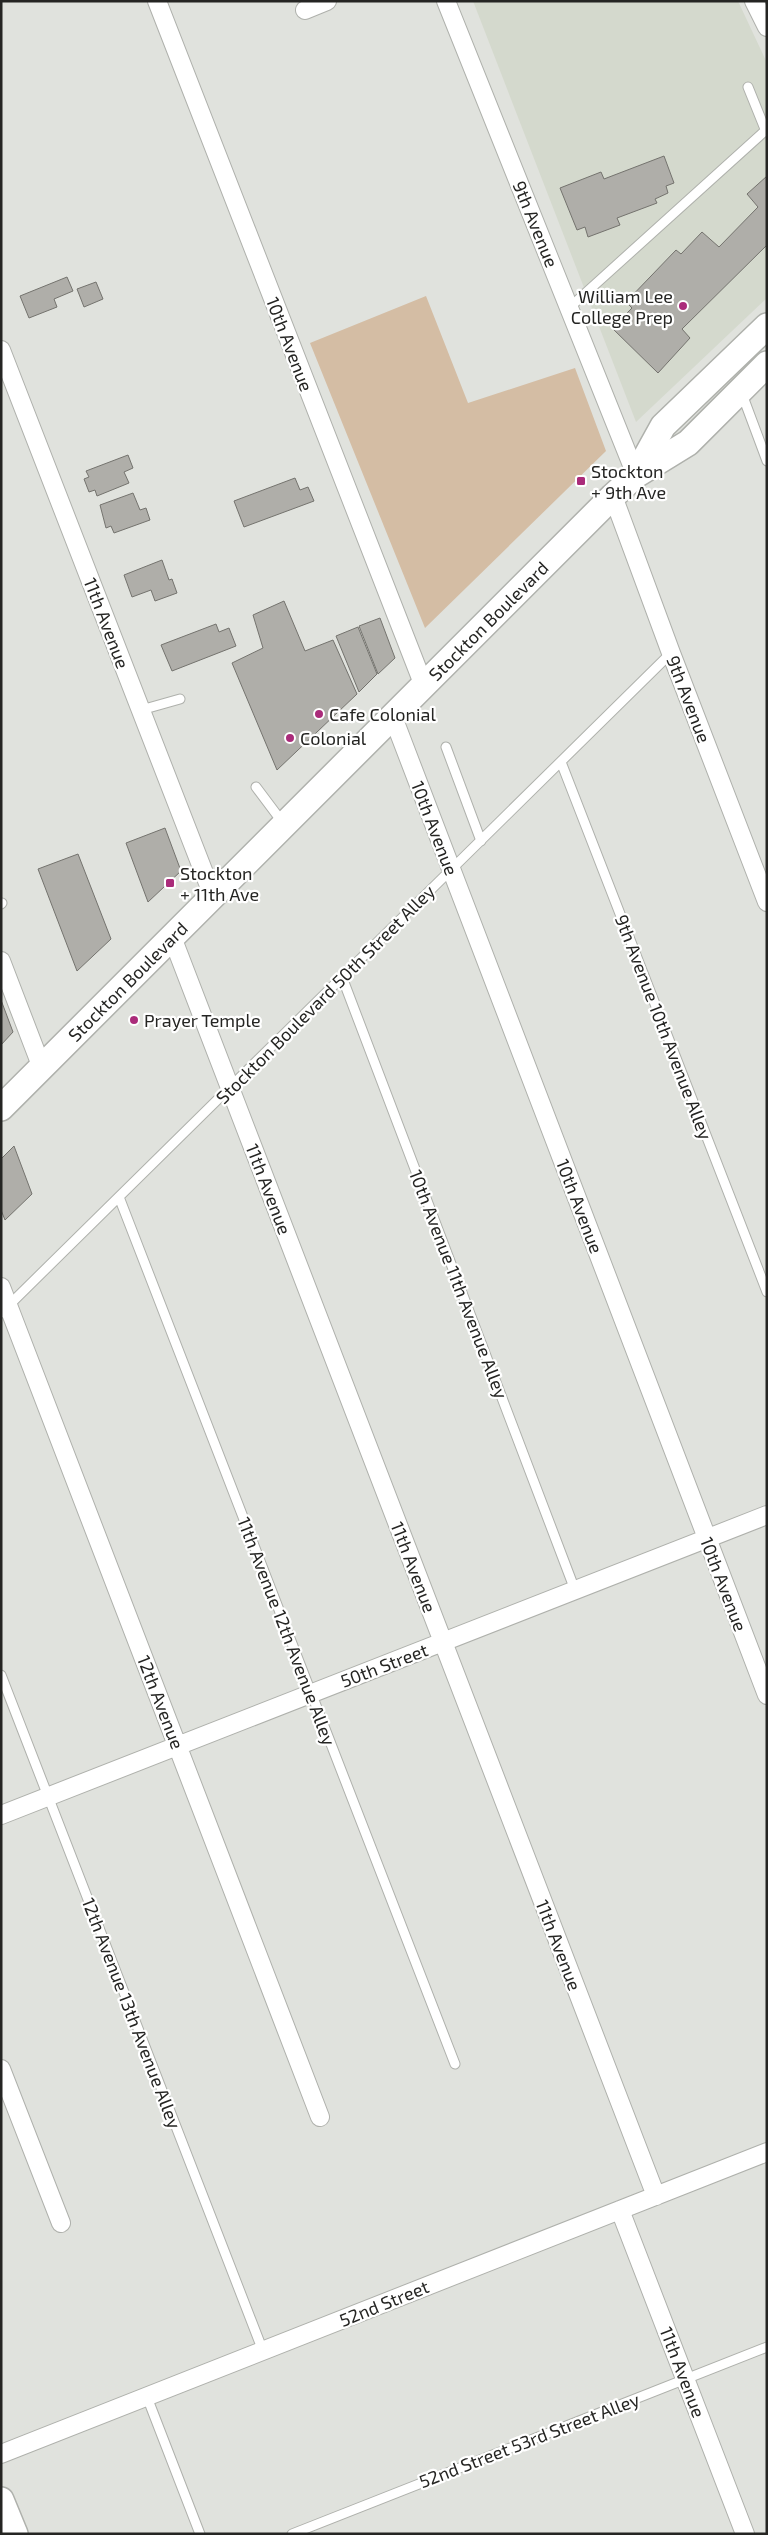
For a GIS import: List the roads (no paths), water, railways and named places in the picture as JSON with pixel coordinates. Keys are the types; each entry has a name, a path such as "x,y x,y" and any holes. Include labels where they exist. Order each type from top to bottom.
{"main road":[{"name":"Stockton Boulevard","path":"636,475 663,426 767,326"},
{"name":"Stockton Boulevard","path":"1,1108 613,496 636,475 688,443 767,364"},
{"path":"1,2500 15,2534"}],"street":[{"name":"10th Avenue","path":"157,1 424,686"},
{"path":"305,10 327,1"},
{"name":"9th Avenue","path":"446,1 636,475"},
{"path":"754,1 767,27"},
{"name":"11th Avenue","path":"1,350 213,896"},
{"name":"9th Avenue","path":"613,496 767,902"},
{"name":"10th Avenue","path":"393,717 767,1695"},
{"name":"11th Avenue","path":"172,937 656,2196"},
{"path":"1,960 42,1068"},
{"name":"12th Avenue","path":"1,1287 5,1309 178,1746 320,2117"},
{"name":"50th Street","path":"1,1815 767,1515"},
{"path":"1,2069 61,2223"},
{"name":"52nd Street","path":"1,2454 767,2152"},
{"name":"11th Avenue","path":"620,2210 745,2534"}],"lane":[{"path":"569,308 766,129 748,87"},
{"path":"741,392 767,461"},
{"name":"Stockton Boulevard 50th Street Alley","path":"5,1309 671,653"},
{"path":"141,710 180,698"},
{"path":"446,747 480,841"},
{"name":"9th Avenue 10th Avenue Alley","path":"561,762 767,1292"},
{"path":"256,787 284,825"},
{"name":"10th Avenue 11th Avenue Alley","path":"342,977 575,1590"},
{"name":"11th Avenue 12th Avenue Alley","path":"119,1197 455,2064"},
{"name":"12th Avenue 13th Avenue Alley","path":"1,1675 263,2351"},
{"name":"52nd Street 53rd Street Alley","path":"292,2534 767,2347"},
{"path":"147,2397 200,2534"}],"place":[{"name":"William Lee College Prep","path":"683,306"},
{"name":"Stockton + 9th Ave","path":"581,481"},
{"name":"Cafe Colonial","path":"319,714"},
{"name":"Colonial","path":"290,738"},
{"name":"Stockton + 11th Ave","path":"170,883"},
{"name":"Prayer Temple","path":"134,1020"}]}
